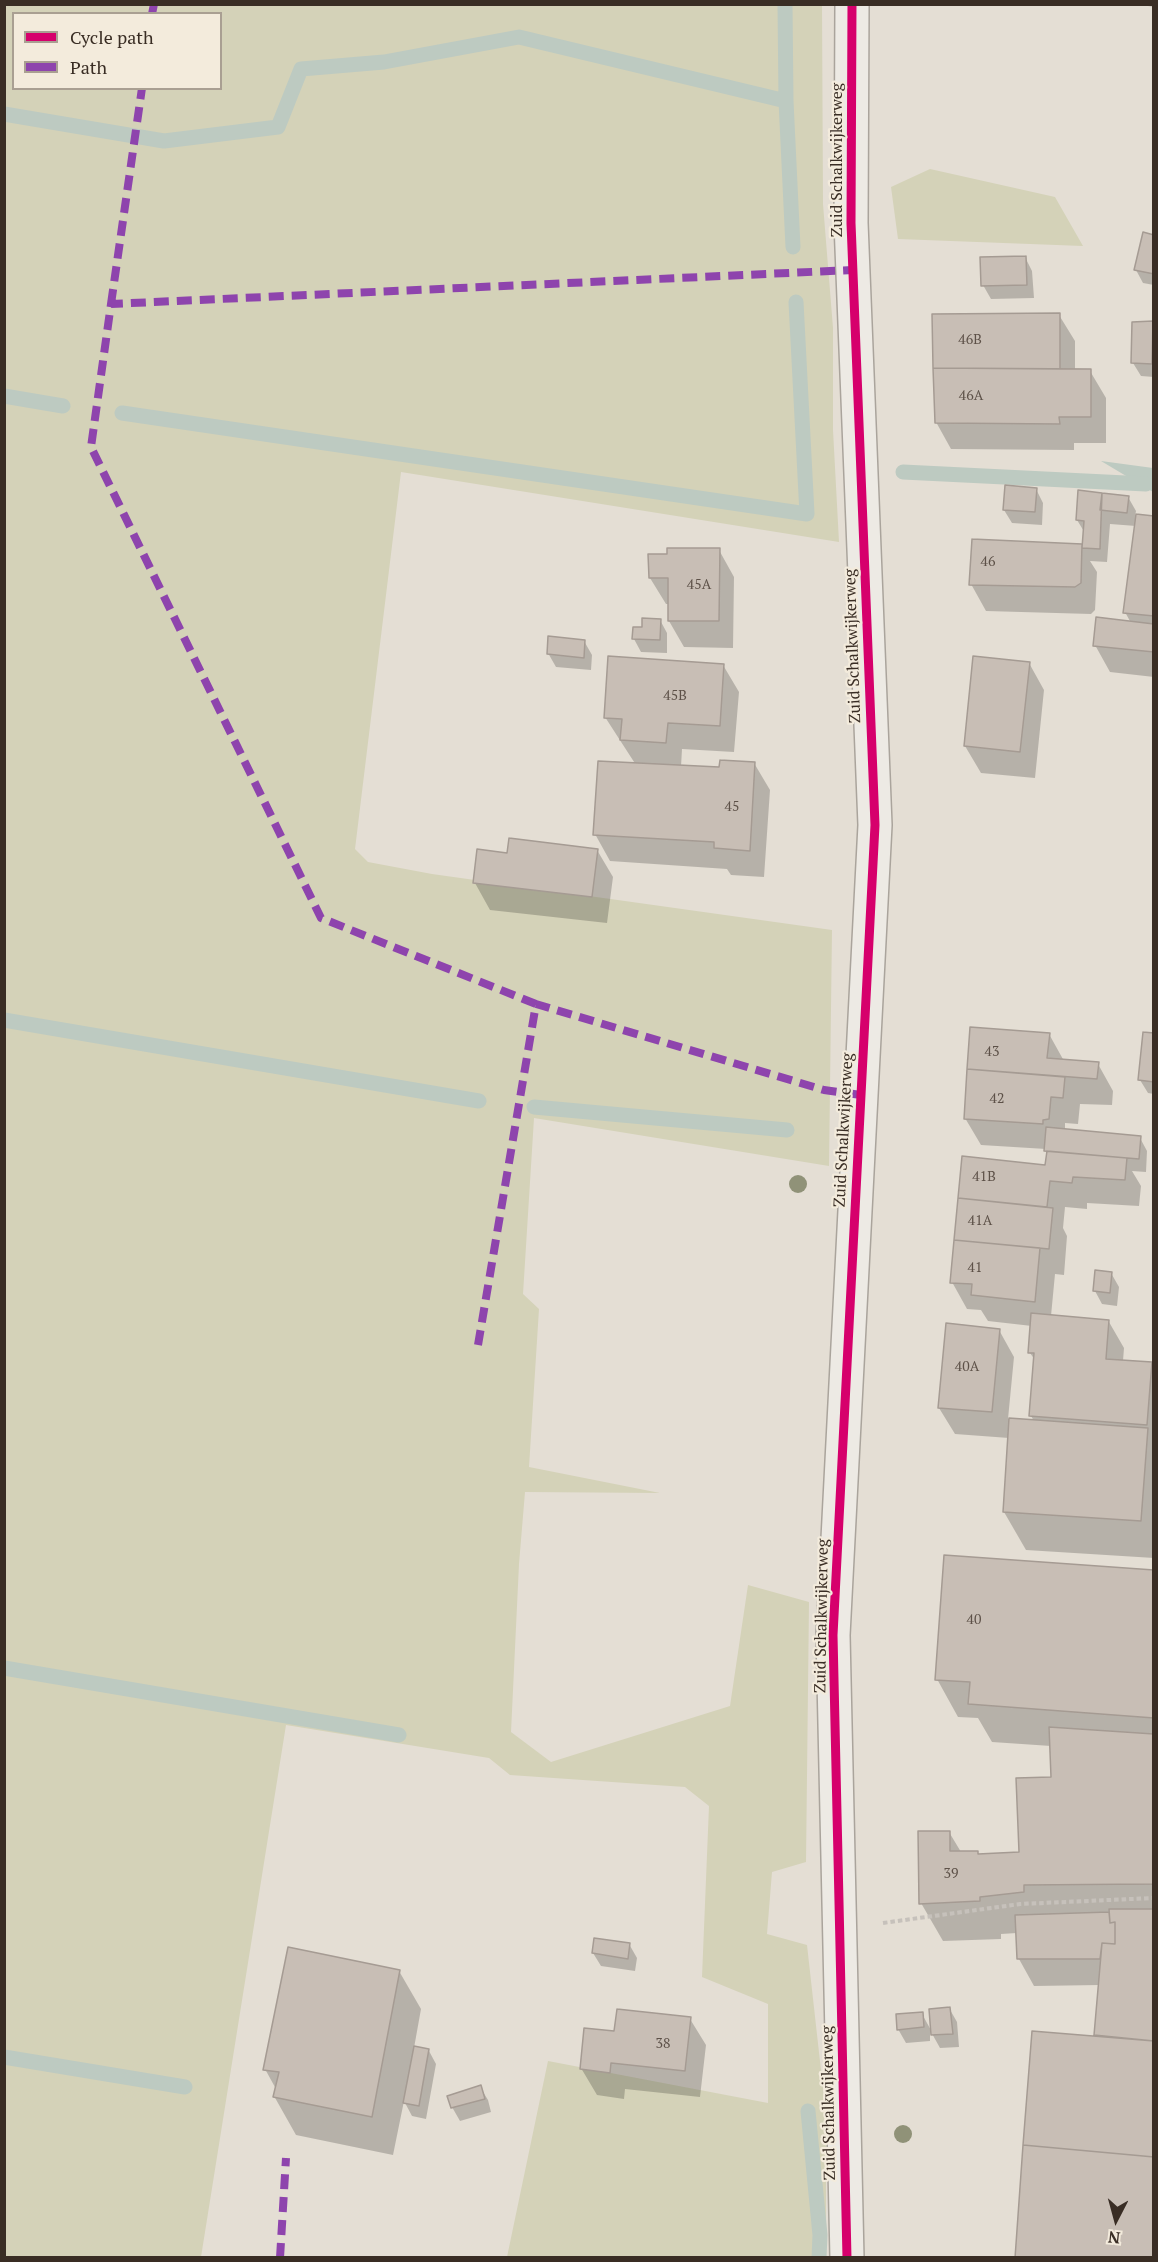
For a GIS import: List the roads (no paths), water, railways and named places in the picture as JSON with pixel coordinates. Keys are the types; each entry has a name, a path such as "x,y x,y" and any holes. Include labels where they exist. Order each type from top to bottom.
{"street":[{"name":"Zuid Schalkwijkerweg","path":"847,2258 833,1635 875,825 851,223 852,4"}],"waterway":[{"path":"4,114 164,141 278,127 301,69 384,62 519,37 786,101 785,4"},
{"path":"786,101 793,247"},
{"path":"122,413 807,514 796,302"},
{"path":"4,396 63,406"},
{"path":"903,472 1146,484"},
{"path":"4,1020 479,1101"},
{"path":"534,1107 787,1130"},
{"path":"4,1668 399,1735"},
{"path":"4,2057 185,2087"},
{"path":"808,2111 820,2235 819,2258"}]}
